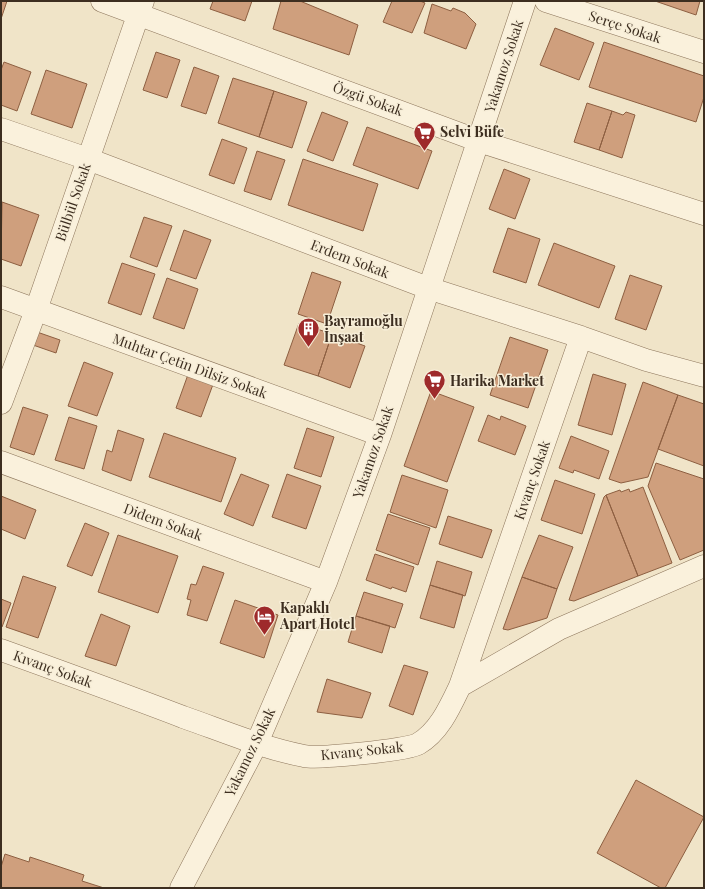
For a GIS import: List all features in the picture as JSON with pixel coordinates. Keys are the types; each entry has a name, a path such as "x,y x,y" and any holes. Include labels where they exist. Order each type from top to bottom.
{"street":[{"name":"Özgü Sokak","path":"102,1 141,7 479,141 704,214"},
{"name":"Yakamoz Sokak","path":"181,888 256,743 326,582 380,435 428,288 526,1"},
{"name":"Serçe Sokak","path":"546,1 704,52"},
{"name":"Bülbül Sokak","path":"1,403 36,310 141,7"},
{"name":"Erdem Sokak","path":"1,129 88,159 428,288 582,337 646,360 704,376"},
{"name":"Muhtar Çetin Dilsiz Sokak","path":"1,297 380,435"},
{"name":"Kıvanç Sokak","path":"1,650 256,743 306,757 352,754 418,745 434,731 448,711 460,686 582,337"},
{"name":"Didem Sokak","path":"1,462 326,582"},
{"path":"460,686 559,630 704,566"}],"building":[{"path":"1,1 7,1 1,19"},
{"path":"213,1 252,1 245,21 210,9"},
{"path":"281,1 300,1 358,25 349,55 273,29"},
{"path":"392,1 420,1 425,3 412,33 383,22"},
{"path":"655,1 700,1 696,15"},
{"path":"432,4 451,11 453,8 465,13 476,24 466,49 424,33"},
{"path":"555,28 594,43 579,80 540,65"},
{"path":"604,42 704,76 704,97 696,122 589,87"},
{"path":"156,52 180,60 167,98 143,90"},
{"path":"4,62 31,72 17,111 1,105 1,70"},
{"path":"194,67 219,76 206,114 181,106"},
{"path":"46,70 87,84 72,128 31,114"},
{"path":"233,78 274,91 259,137 218,123"},
{"path":"274,91 307,102 292,148 259,137"},
{"path":"587,103 612,111 599,150 574,142"},
{"path":"612,111 623,115 626,112 635,115 622,158 599,150"},
{"path":"322,112 348,122 333,161 307,151"},
{"path":"367,127 432,151 418,189 353,165"},
{"path":"222,139 247,148 234,184 209,175"},
{"path":"257,151 285,160 271,200 244,191"},
{"path":"303,159 378,184 363,231 288,205"},
{"path":"504,169 530,179 515,219 489,209"},
{"path":"2,202 39,215 21,266 1,259"},
{"path":"144,217 172,226 157,267 130,257"},
{"path":"508,228 540,239 526,283 493,272"},
{"path":"184,230 211,240 196,279 170,270"},
{"path":"554,243 615,266 599,308 538,285"},
{"path":"122,263 155,274 141,315 108,303"},
{"path":"312,272 341,282 327,324 298,314"},
{"path":"630,275 662,286 646,330 615,319"},
{"path":"167,278 198,289 184,329 153,318"},
{"name":"Bayramoğlu İnşaat","path":"299,323 332,334 318,376 284,365"},
{"path":"37,332 60,340 56,353 33,345"},
{"path":"332,334 365,346 350,388 318,376"},
{"path":"510,337 548,350 528,408 490,395"},
{"path":"84,362 113,373 97,416 68,406"},
{"path":"190,369 215,379 201,417 176,408"},
{"path":"593,374 626,384 612,435 578,425"},
{"path":"643,382 678,395 648,477 621,483 609,479"},
{"path":"431,391 474,407 447,482 404,466"},
{"path":"678,395 704,404 704,466 658,449"},
{"path":"23,407 48,415 34,455 10,447"},
{"path":"488,415 500,420 501,416 526,426 515,455 478,441"},
{"path":"69,417 97,426 84,469 55,460"},
{"path":"307,428 334,437 321,477 294,468"},
{"path":"118,430 144,439 131,481 102,470 107,450 112,452"},
{"path":"164,433 236,458 221,502 149,477"},
{"path":"571,436 609,451 599,479 574,470 573,473 559,468"},
{"path":"656,463 704,479 704,550 680,560 648,486"},
{"path":"241,474 269,485 253,526 224,514"},
{"path":"287,474 321,486 306,529 272,517"},
{"path":"402,475 448,490 436,528 390,512"},
{"path":"555,480 595,494 582,534 541,520"},
{"path":"643,487 672,563 638,576 606,495 620,490 621,492 629,489 630,492"},
{"path":"606,495 638,576 574,601 569,600 604,497"},
{"path":"1,496 36,510 25,539 1,529"},
{"path":"388,514 430,528 418,565 376,550"},
{"path":"448,516 492,530 482,558 439,544"},
{"path":"85,523 109,533 92,576 67,566"},
{"path":"118,535 178,556 158,613 98,592"},
{"path":"539,535 573,547 557,589 522,577"},
{"path":"375,554 414,567 406,592 392,587 391,589 366,580"},
{"path":"437,561 472,572 465,596 430,585"},
{"path":"203,566 224,573 207,621 187,615 191,600 187,599 191,584 196,585"},
{"path":"23,576 56,587 38,638 6,627"},
{"path":"522,577 557,589 547,618 508,630 503,629"},
{"path":"430,585 463,595 454,628 420,618"},
{"path":"364,592 403,604 395,628 356,616"},
{"path":"1,599 11,603 2,627 1,627"},
{"path":"235,600 278,615 264,658 220,643"},
{"path":"101,614 130,626 116,666 85,656"},
{"path":"356,616 390,626 382,653 348,642"},
{"path":"404,665 428,672 413,715 389,706"},
{"path":"327,679 371,693 362,718 317,712"},
{"path":"636,780 704,817 665,888 661,888 597,853"},
{"path":"5,854 29,862 30,857 84,875 82,881 104,888 1,888 1,867"}],"place":[{"name":"Selvi Büfe","path":"425,152"},
{"name":"Bayramoğlu İnşaat","path":"308,348"},
{"name":"Harika Market","path":"435,400"},
{"name":"Kapaklı Apart Hotel","path":"264,636"}]}
